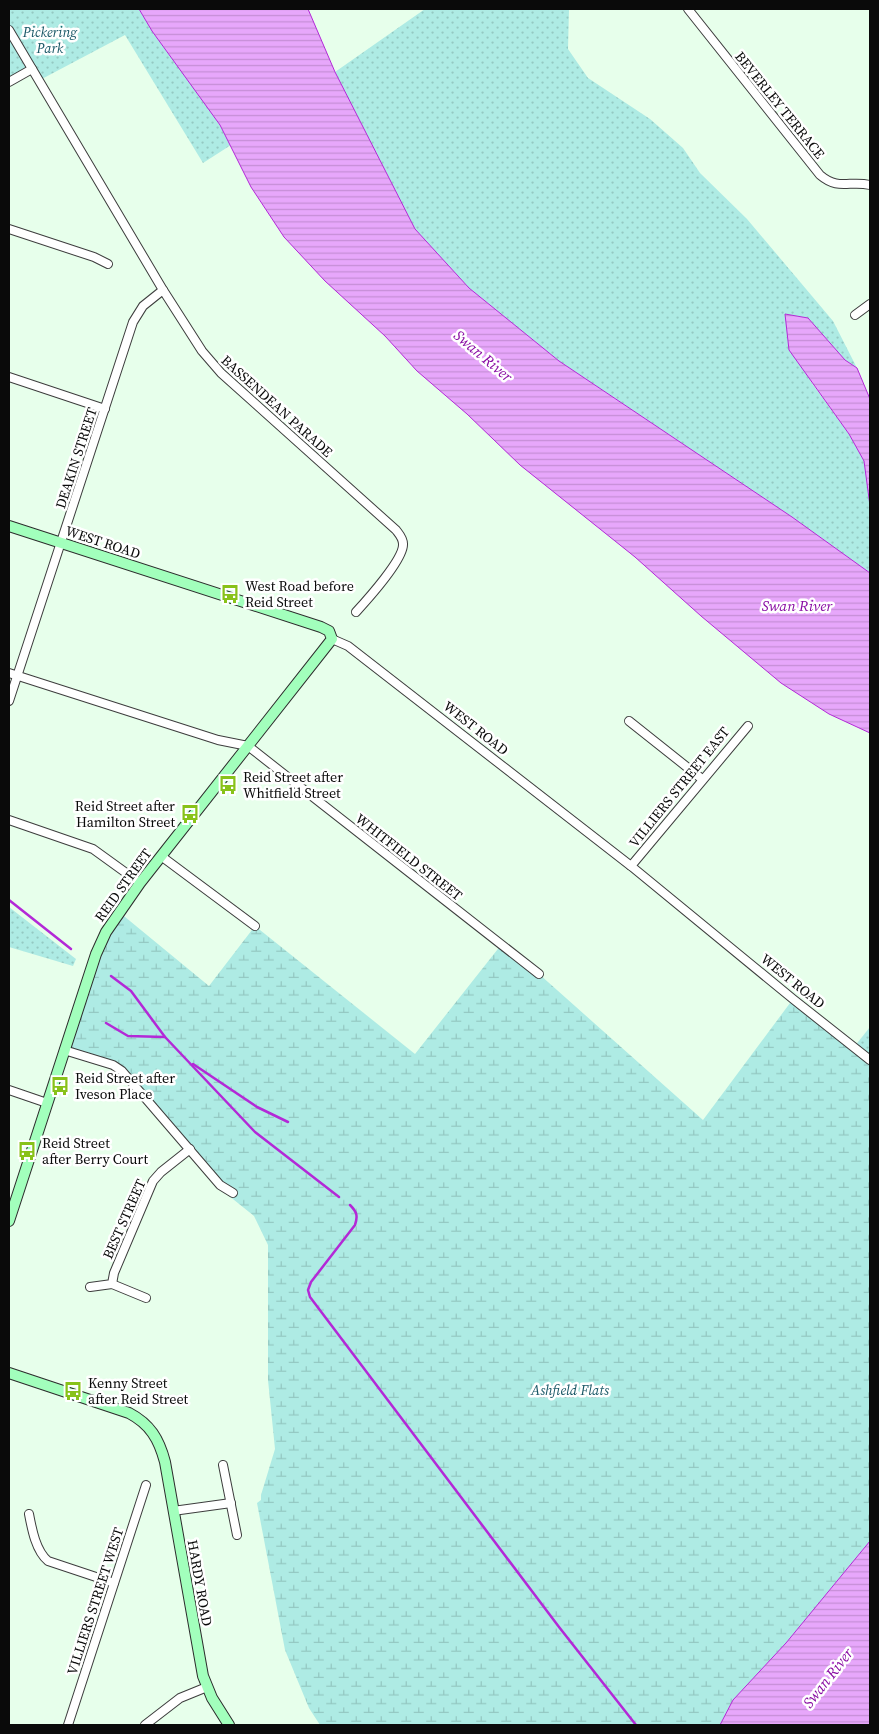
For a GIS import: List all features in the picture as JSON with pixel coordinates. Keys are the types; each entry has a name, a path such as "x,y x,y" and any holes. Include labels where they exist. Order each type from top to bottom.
{"street":[{"name":"BEVERLEY TERRACE","path":"688,9 820,175 828,182 841,185 858,183 870,185"},
{"name":"BASSENDEAN PARADE","path":"9,30 163,290 202,351 221,373 396,530 401,537 403,543 400,556 366,602 356,612"},
{"path":"9,82 32,70"},
{"path":"9,229 94,257 108,264"},
{"name":"DEAKIN STREET","path":"9,701 138,313 149,300 163,290"},
{"path":"855,315 870,304"},
{"path":"9,377 105,409"},
{"name":"WEST ROAD","path":"9,526 329,631 332,639 348,646 631,866 870,1060"},
{"name":"REID STREET","path":"9,1221 64,1050 101,943 113,920 332,639"},
{"name":"WHITFIELD STREET","path":"9,673 218,740 248,746 540,974"},
{"path":"629,720 702,779"},
{"name":"VILLIERS STREET EAST","path":"631,866 748,726"},
{"path":"9,820 93,849 140,883"},
{"path":"161,856 255,926"},
{"path":"64,1050 113,1065 122,1071 220,1184 233,1193"},
{"path":"9,1090 47,1103"},
{"name":"BEST STREET","path":"112,1284 114,1273 153,1181 190,1148"},
{"path":"90,1288 112,1284 146,1298"},
{"name":"HARDY ROAD","path":"9,1373 129,1413 144,1423 158,1440 165,1462 200,1661 207,1687 229,1725"},
{"path":"223,1465 237,1535"},
{"name":"VILLIERS STREET WEST","path":"68,1725 146,1485"},
{"path":"173,1511 231,1503"},
{"path":"29,1514 40,1553 48,1561 114,1583"},
{"path":"145,1725 180,1698 207,1687"}],"green space":[{"name":"Pickering Park","path":"9,9 139,9 161,44 210,110 231,145 203,163 125,35 38,81 31,70 9,82"},
{"path":"425,9 569,9 568,49 588,78 650,119 683,148 700,173 747,219 833,321 857,368 845,360 808,318 785,314 811,382 849,434 864,461 870,506 870,573 792,517 559,361 469,288 415,229 335,72"},
{"path":"9,907 76,959 73,966 9,947"},
{"name":"Ashfield Flats","path":"119,912 209,986 255,926 415,1054 501,945 539,974 703,1120 793,999 870,1060 870,1541 786,1643 733,1700 720,1725 320,1725 309,1708 285,1650 257,1503 261,1500 275,1449 268,1380 268,1245 254,1216 218,1187 126,1076 111,1067 64,1052 96,954"},
{"path":"870,1027 870,1060 854,1047"}],"water":[{"name":"Swan River","path":"139,9 308,9 335,72 415,229 469,288 559,361 792,517 870,573 870,733 829,714 781,683 701,616 635,557 520,465 467,414 417,371 385,336 325,281 284,237 251,187 220,125 152,31"},
{"path":"785,314 808,318 845,360 857,368 870,399 870,506 864,461 849,434 789,350"},
{"name":"Swan River","path":"870,1541 870,1725 720,1725 733,1700 786,1643"}],"waterway":[{"path":"9,900 71,949"},
{"path":"111,976 131,991 165,1037 255,1132 339,1197"},
{"path":"106,1023 128,1036 165,1037"},
{"path":"193,1064 257,1107 288,1122"},
{"path":"350,1205 356,1214 355,1225 311,1282 308,1290 310,1297 559,1627 636,1725"}],"place":[{"name":"West Road before Reid Street","path":"230,594"},
{"name":"Reid Street after Whitfield Street","path":"228,785"},
{"name":"Reid Street after Hamilton Street","path":"190,814"},
{"name":"Reid Street after Iveson Place","path":"60,1086"},
{"name":"Reid Street after Berry Court","path":"27,1151"},
{"name":"Kenny Street after Reid Street","path":"73,1391"}]}
